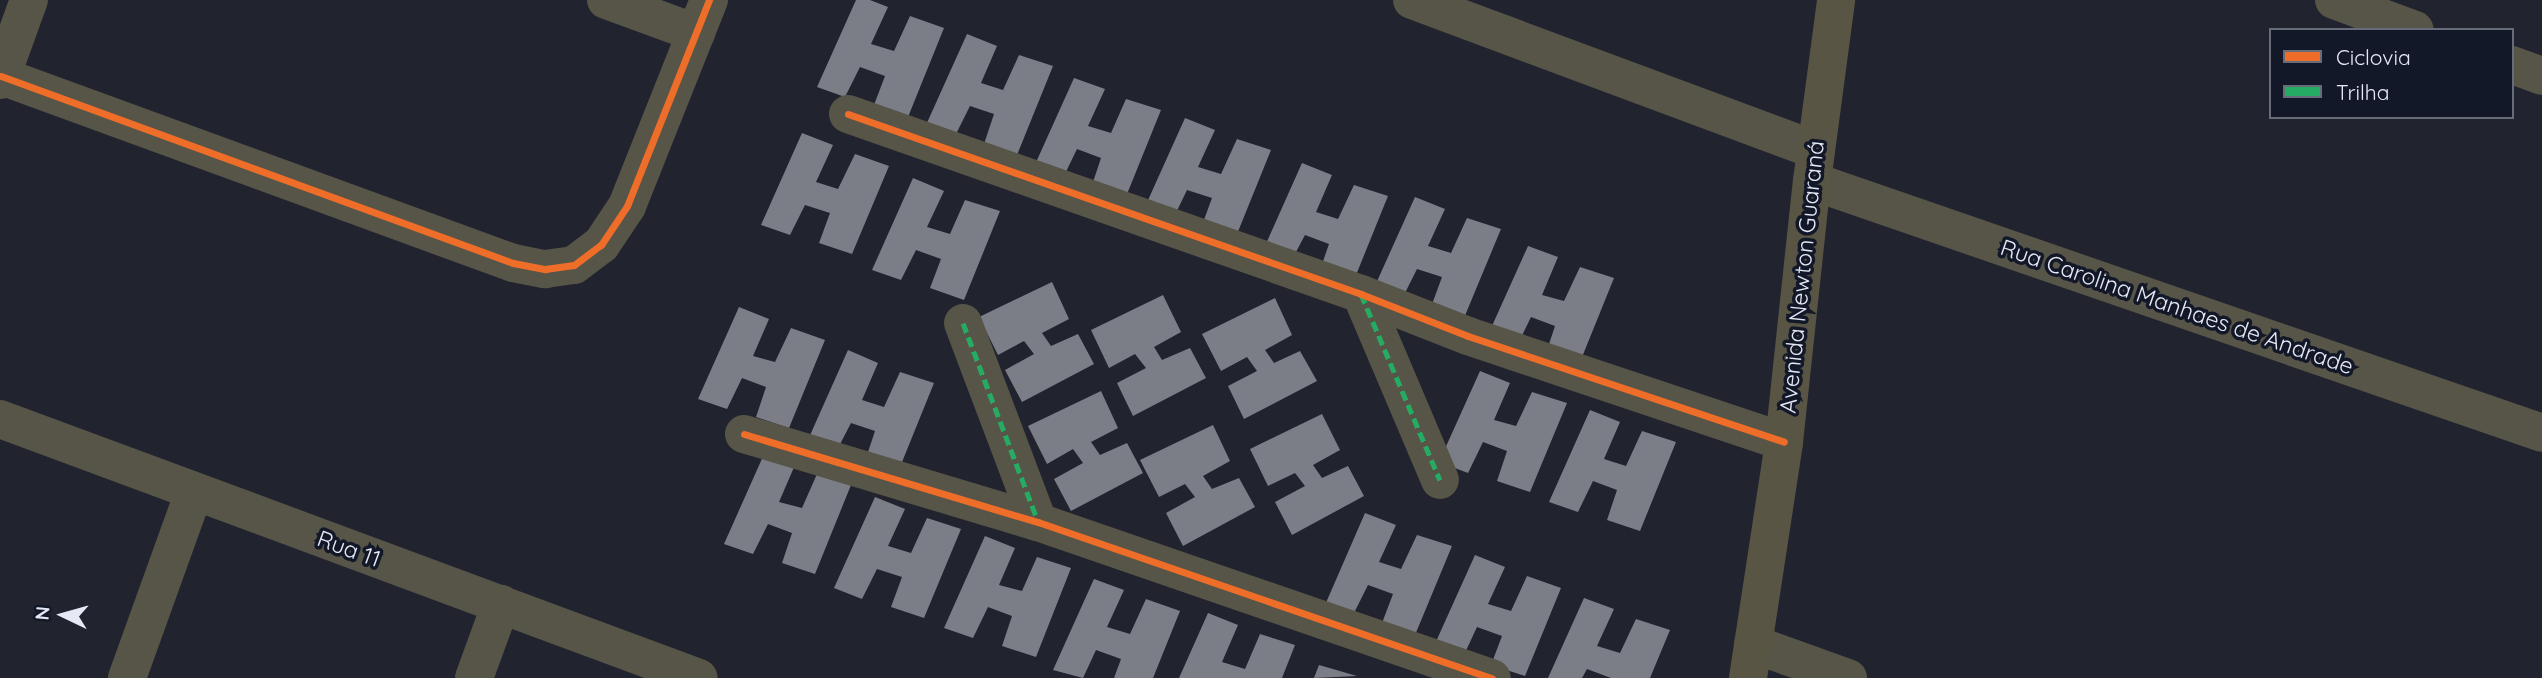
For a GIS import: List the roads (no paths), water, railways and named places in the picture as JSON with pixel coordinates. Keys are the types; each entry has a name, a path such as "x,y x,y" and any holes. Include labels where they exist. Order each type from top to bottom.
{"main road":[{"name":"Avenida Newton Guaraná","path":"1751,661 1784,442 1814,165 1836,0"}],"street":[{"path":"29,0 1,78 513,263 545,269 574,265 601,245 627,206 702,17 606,0"},
{"name":"Rua Carolina Manhaes de Andrade","path":"1412,0 1814,165 2542,433"},
{"path":"2334,0 2410,28"},
{"path":"2514,66 2542,76"},
{"path":"848,114 1361,294 1468,336 1784,442"},
{"path":"1361,294 1440,480"},
{"path":"963,323 1038,522"},
{"name":"Rua 11","path":"0,419 699,678"},
{"path":"744,434 1038,522 1492,678"},
{"path":"127,678 194,492"},
{"path":"474,678 501,604"},
{"path":"1751,661 1848,678"}]}
